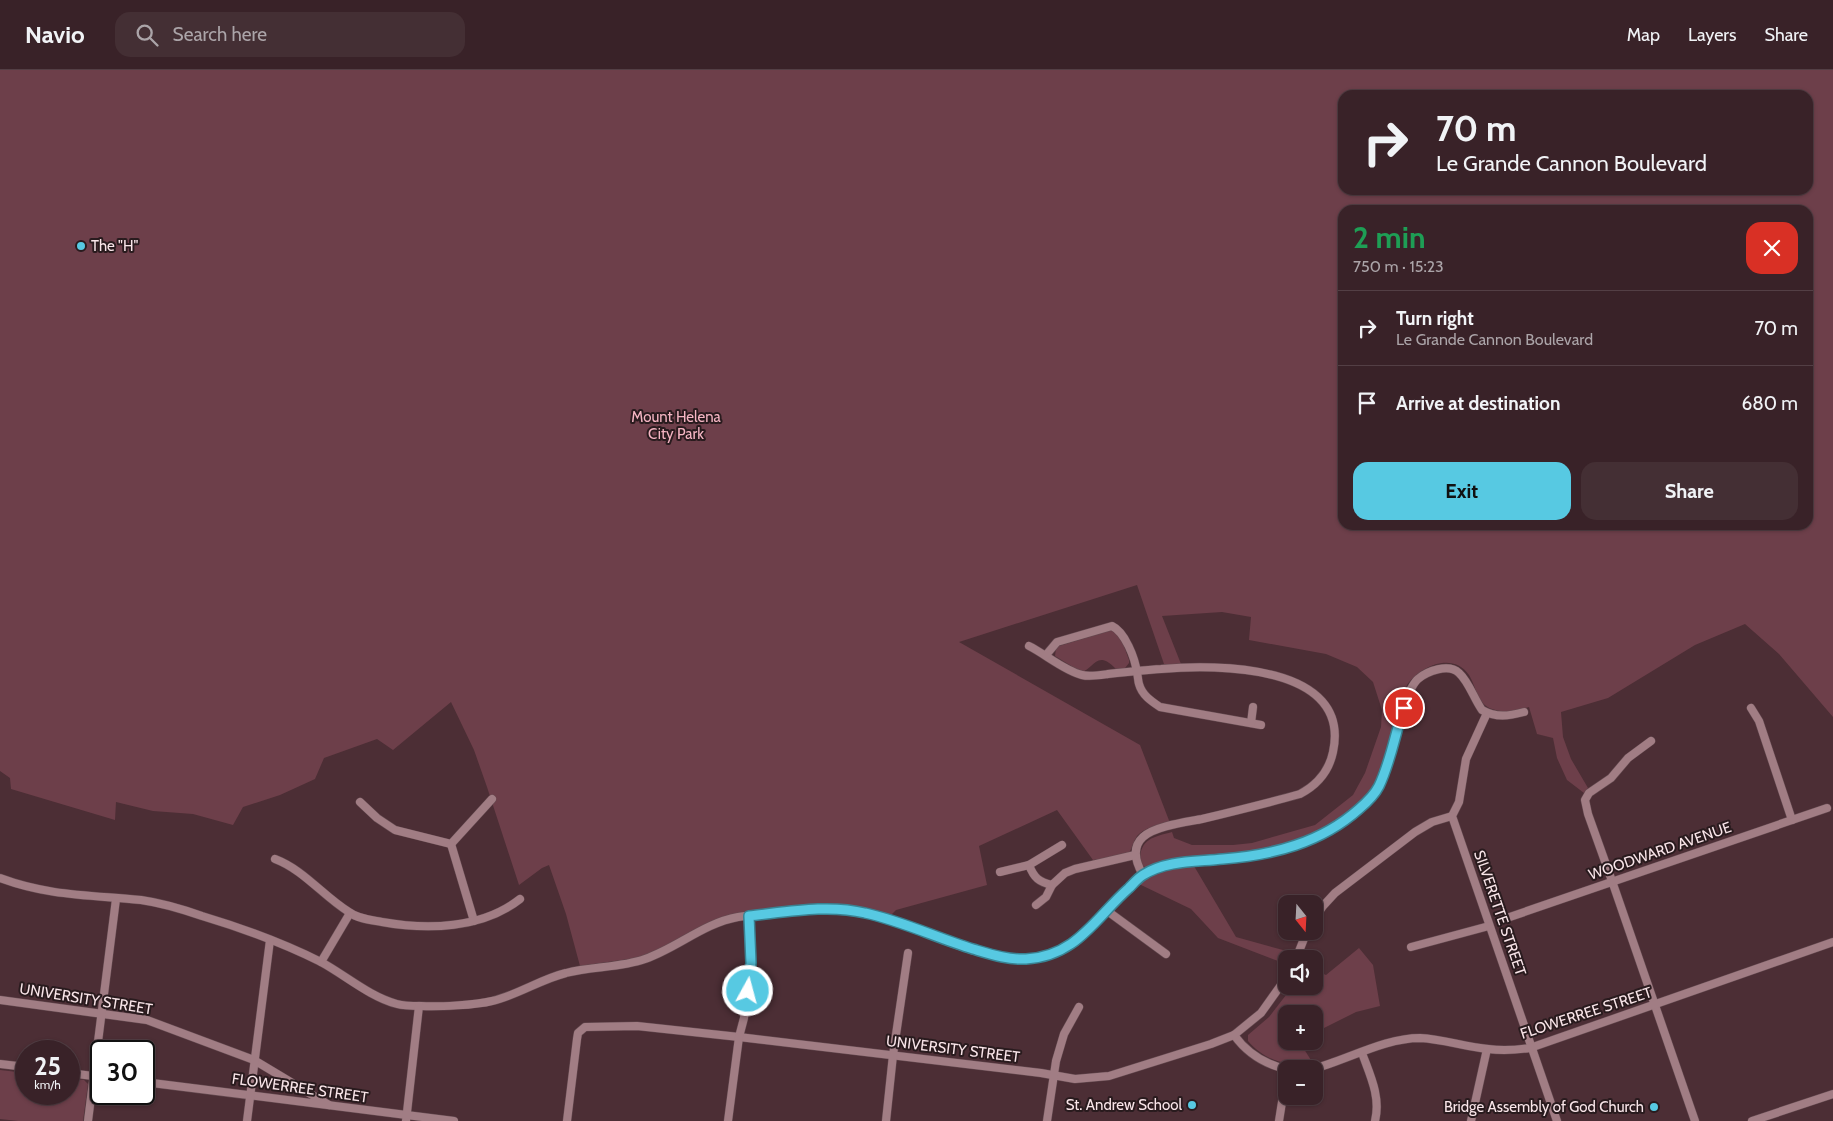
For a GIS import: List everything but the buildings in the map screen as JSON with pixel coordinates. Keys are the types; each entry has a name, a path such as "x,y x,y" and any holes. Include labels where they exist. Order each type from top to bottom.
{"street":[{"path":"1046,655 1057,642 1112,626 1123,635 1137,671 1139,684 1149,700 1160,707 1261,725"},
{"path":"1029,646 1083,676 1186,667 1214,668 1271,675 1290,680 1309,689 1323,702 1331,715 1336,733 1336,742 1330,765 1326,773 1314,786 1287,798 1177,824 1150,833 1140,841 1135,855 1136,864 1143,875"},
{"path":"0,878 51,892 141,900 173,906 270,940 321,962 367,990 397,1004 419,1006 491,1002 520,992 560,974 642,961 705,928 736,917 841,909 856,911 988,953 1025,959 1047,956 1073,944 1143,875 1165,866 1182,862 1261,855 1295,846 1328,832 1343,823 1366,803 1378,787 1409,692 1418,679 1433,670 1446,669 1457,671 1482,710 1486,713 1505,717 1524,712"},
{"path":"1251,723 1253,707"},
{"path":"1750,708 1759,721 1792,820"},
{"path":"1323,906 1335,893 1415,832 1432,822 1452,816 1459,802 1466,758 1486,713"},
{"path":"1651,741 1628,758 1611,778 1590,793 1585,800 1588,814 1695,1121"},
{"path":"451,844 492,799"},
{"path":"360,802 377,818 395,830 451,844"},
{"name":"WOODWARD AVENUE","path":"1501,920 1827,808"},
{"name":"SILVERETTE STREET","path":"1452,816 1530,1048 1557,1121"},
{"path":"451,844 474,921"},
{"path":"1000,872 1029,865 1062,845"},
{"path":"1036,905 1046,897 1052,885 1065,873 1135,855"},
{"path":"275,859 294,868 350,913 361,918 404,926 429,928 474,921 496,914 520,899"},
{"path":"1029,865 1032,873 1039,881 1052,885"},
{"path":"100,1040 116,899"},
{"path":"1106,910 1166,954"},
{"path":"321,962 350,913"},
{"path":"728,1121 751,963 749,916"},
{"path":"1411,947 1490,926"},
{"path":"247,1121 270,940"},
{"name":"FLOWERREE STREET","path":"1323,1066 1394,1042 1419,1038 1435,1039 1487,1049 1530,1048 1833,942"},
{"path":"886,1121 893,1055 908,953"},
{"name":"UNIVERSITY STREET","path":"567,1121 578,1032 585,1027 637,1026 740,1036 1075,1079 1109,1076 1211,1044 1234,1034 1261,1013 1278,989"},
{"name":"UNIVERSITY STREET","path":"0,1000 147,1020 254,1060 329,1105"},
{"path":"407,1118 419,1006"},
{"path":"1047,1121 1056,1062 1064,1034 1079,1007"},
{"path":"1234,1034 1241,1044 1258,1058 1278,1066"},
{"path":"1471,1121 1487,1049"},
{"path":"1362,1052 1376,1091 1377,1112 1375,1121"},
{"path":"0,1064 15,1066"},
{"name":"FLOWERREE STREET","path":"155,1083 250,1094 407,1118 454,1121"},
{"path":"1752,1121 1833,1094"},
{"path":"88,1121 92,1105"},
{"path":"1279,1121 1282,1105"}],"green space":[{"name":"Mount Helena City Park","path":"0,70 1833,70 1833,717 1779,654 1745,624 1695,645 1608,698 1561,712 1563,737 1571,759 1588,788 1584,793 1567,780 1557,758 1553,738 1537,734 1529,707 1506,711 1487,707 1480,699 1469,675 1462,668 1454,664 1436,664 1420,672 1407,685 1376,782 1364,799 1350,813 1315,835 1276,848 1236,855 1183,858 1168,861 1147,869 1140,863 1140,855 1145,844 1148,840 1172,832 1174,838 1192,845 1233,845 1252,843 1315,825 1353,795 1365,773 1381,727 1382,710 1373,682 1357,667 1326,654 1249,640 1251,617 1222,612 1162,616 1181,664 1164,664 1137,585 959,642 1140,745 1170,823 1152,827 1140,833 1128,855 1093,860 1057,810 979,846 987,885 896,910 890,916 866,909 837,906 742,913 643,957 580,966 566,914 549,865 519,885 474,750 451,702 393,750 377,739 324,758 315,779 280,795 243,807 233,825 193,814 153,811 116,802 115,820 11,789 10,778 0,771"},
{"path":"1111,630 1120,635 1129,660 1125,668 1116,669 1104,660 1100,660 1081,672 1055,656 1056,648 1059,646"},
{"path":"1194,866 1236,937 1283,950 1278,950 1278,961 1218,938 1191,909 1139,884 1165,870"},
{"path":"1359,948 1373,965 1380,1006 1356,1012 1323,1028 1323,1005 1278,1005 1286,995 1323,995 1323,974 1326,975"},
{"path":"1278,1005 1278,1050 1305,1050 1311,1060 1278,1061 1262,1053 1248,1041 1248,1035 1269,1017"},
{"path":"0,1070 15,1072 15,1105 80,1105 80,1079 84,1080 88,1084 83,1121 18,1121 0,1119"}],"place":[{"name":"The \"H\"","path":"81,246"},
{"name":"St. Andrew School","path":"1192,1105"},
{"name":"Bridge Assembly of God Church","path":"1654,1107"}],"route":[{"path":"748,991 751,963 749,916 841,909 864,912 950,942 1005,957 1025,959 1047,956 1062,950 1084,935 1116,899 1143,875 1165,866 1182,862 1261,855 1295,846 1328,832 1343,823 1366,803 1378,787 1404,708"}]}
